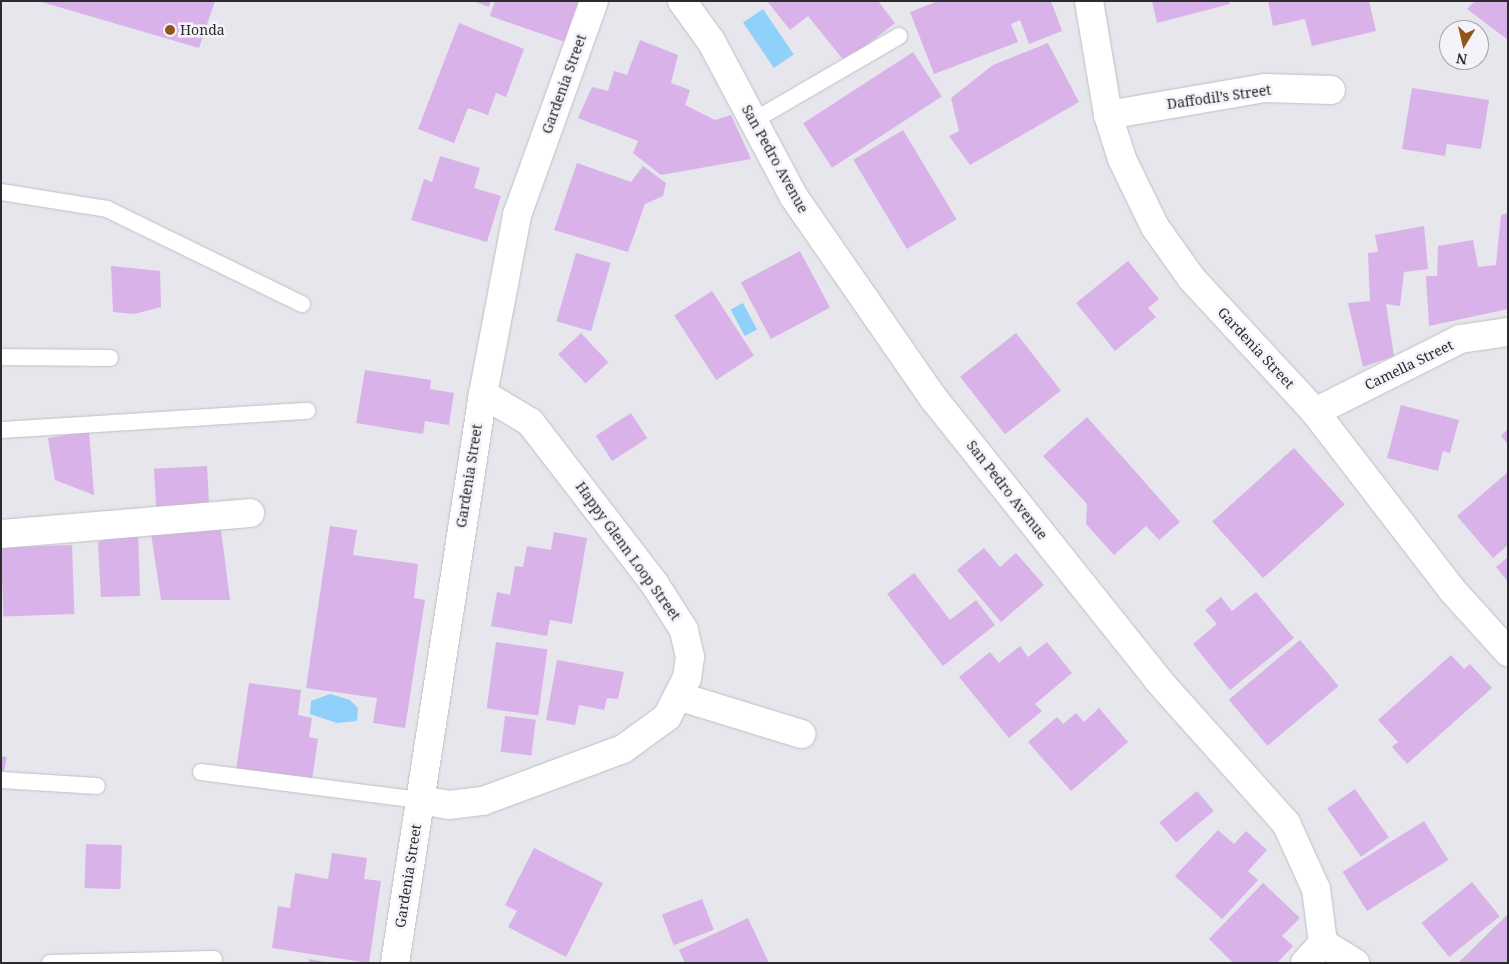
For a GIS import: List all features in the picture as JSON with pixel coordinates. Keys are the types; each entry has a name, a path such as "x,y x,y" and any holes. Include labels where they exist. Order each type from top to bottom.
{"street":[{"name":"Gardenia Street","path":"395,963 483,394 517,215 594,1"},
{"name":"San Pedro Avenue","path":"682,1 711,41 794,197 934,398 1158,680 1286,823 1316,889 1323,942"},
{"name":"Gardenia Street","path":"1089,1 1108,115 1122,159 1154,228 1192,279 1315,412 1452,590 1508,652"},
{"name":"Daffodil’s Street","path":"1108,115 1265,88 1331,90"},
{"name":"Camella Street","path":"1315,412 1460,340 1508,332"},
{"name":"Happy Glenn Loop Street","path":"421,800 466,805 482,801 623,749 654,729 681,697 690,657 678,617 530,422 483,394"},
{"path":"1,534 250,513"},
{"path":"681,697 801,734"},
{"path":"1305,963 1323,942 1355,963"}],"lane":[{"path":"753,121 899,36"},
{"path":"1,192 107,209 302,304"},
{"path":"1,357 110,358"},
{"path":"1,430 307,411"},
{"path":"201,772 421,800"},
{"path":"1,780 97,786"},
{"path":"50,963 214,959"}],"water":[{"path":"763,9 794,55 774,68 743,22"},
{"path":"743,303 757,329 745,336 731,310"},
{"path":"330,694 350,700 358,708 357,721 337,723 310,714 311,701"}],"building":[{"name":"Honda","path":"38,1 215,1 199,48"},
{"path":"473,1 491,1 489,7"},
{"path":"495,1 583,1 568,43 490,16"},
{"path":"767,1 878,1 895,23 845,62 808,16 790,30"},
{"path":"938,1 1051,1 1062,31 1029,44 1020,20 1011,24 1018,42 934,74 910,12"},
{"path":"1152,1 1229,1 1230,4 1157,23"},
{"path":"1268,1 1369,1 1376,31 1312,46 1305,19 1273,26"},
{"path":"1475,1 1508,1 1508,40 1489,26 1489,20 1482,20 1467,9"},
{"path":"459,23 524,49 506,97 496,93 488,115 468,108 454,143 418,129"},
{"path":"640,40 678,55 671,83 690,90 685,105 715,120 731,115 751,159 661,175 633,153 638,141 578,118 592,87 608,91 614,71 627,75"},
{"path":"1048,43 1079,102 970,165 949,136 959,131 951,98 993,65"},
{"path":"913,52 942,96 832,168 803,123"},
{"path":"1412,88 1489,100 1481,149 1447,144 1445,156 1402,149"},
{"path":"903,130 957,219 907,249 853,160"},
{"path":"440,156 480,168 474,188 501,196 487,242 411,220 424,179 432,182"},
{"path":"577,163 631,182 643,166 666,183 663,196 645,204 628,252 554,230"},
{"path":"1508,213 1508,309 1429,326 1426,276 1437,276 1438,246 1473,240 1478,267 1496,265 1501,215"},
{"path":"1424,226 1428,269 1404,272 1400,306 1386,304 1394,356 1363,367 1348,303 1370,301 1368,253 1378,252 1375,235"},
{"path":"800,251 830,308 771,339 741,282"},
{"path":"576,253 611,263 591,331 556,321"},
{"path":"1128,261 1159,299 1148,308 1156,317 1115,351 1076,303"},
{"path":"111,266 160,271 161,307 134,314 113,312"},
{"path":"712,291 754,356 716,380 674,316"},
{"path":"581,333 608,362 586,383 558,354"},
{"path":"1016,333 1061,391 1005,434 960,377"},
{"path":"365,370 431,380 430,389 454,393 449,425 425,421 423,434 356,423"},
{"path":"1401,405 1459,420 1450,453 1443,451 1438,471 1387,458"},
{"path":"631,413 647,438 612,461 596,436"},
{"path":"1087,417 1180,522 1159,540 1146,526 1114,555 1086,524 1087,504 1043,456"},
{"path":"1508,429 1508,444 1501,436"},
{"path":"89,431 94,495 55,480 48,438"},
{"path":"1294,448 1345,504 1263,578 1212,522"},
{"path":"207,466 209,504 156,507 154,469"},
{"path":"1508,472 1508,545 1493,558 1457,516"},
{"path":"220,522 230,600 161,600 151,533"},
{"path":"330,526 357,530 353,555 418,564 414,598 425,600 405,728 373,723 377,698 306,688"},
{"path":"138,529 140,596 101,597 98,542"},
{"path":"554,532 587,538 572,624 550,620 547,636 491,626 497,592 510,595 515,566 523,567 527,546 551,550"},
{"path":"72,545 74,614 3,616 1,547"},
{"path":"984,548 1000,567 1016,553 1044,585 1001,622 957,570"},
{"path":"1508,557 1508,582 1496,567"},
{"path":"914,573 950,620 976,600 995,625 943,666 887,594"},
{"path":"1256,592 1294,638 1230,690 1193,644 1217,624 1205,610 1221,597 1232,611"},
{"path":"1300,640 1339,686 1267,746 1229,700"},
{"path":"496,642 547,649 538,716 487,708"},
{"path":"1047,642 1072,673 1035,704 1042,711 1009,738 959,677 990,652 999,663 1020,646 1028,657"},
{"path":"1451,655 1464,669 1470,664 1492,688 1407,764 1392,747 1398,742 1378,720"},
{"path":"557,660 624,672 618,699 607,698 604,710 579,705 575,725 546,720"},
{"path":"249,683 301,690 298,715 312,718 309,737 318,739 312,781 236,770"},
{"path":"1099,708 1128,742 1071,791 1028,742 1057,717 1063,724 1076,713 1084,722"},
{"path":"505,716 536,720 531,756 501,752"},
{"path":"1,756 7,757 4,771 1,771"},
{"path":"1355,789 1389,837 1361,857 1327,809"},
{"path":"1197,791 1214,811 1176,842 1159,822"},
{"path":"1424,821 1448,860 1367,911 1343,872"},
{"path":"1218,830 1234,844 1246,831 1267,850 1248,871 1258,880 1222,919 1175,876"},
{"path":"86,844 122,845 120,889 84,888"},
{"path":"534,848 603,883 566,957 508,927 517,911 505,905"},
{"path":"332,853 367,858 364,879 381,881 369,963 272,948 278,906 290,908 295,873 328,879"},
{"path":"1472,882 1500,916 1449,957 1421,923"},
{"path":"1263,883 1300,918 1282,936 1293,946 1277,963 1233,963 1209,939"},
{"path":"702,899 714,930 674,945 662,914"},
{"path":"1508,914 1508,963 1458,963"},
{"path":"748,918 769,963 685,963 679,950"},
{"path":"309,959 325,962 325,963 309,963"}],"place":[{"name":"Honda","path":"170,30"}]}
